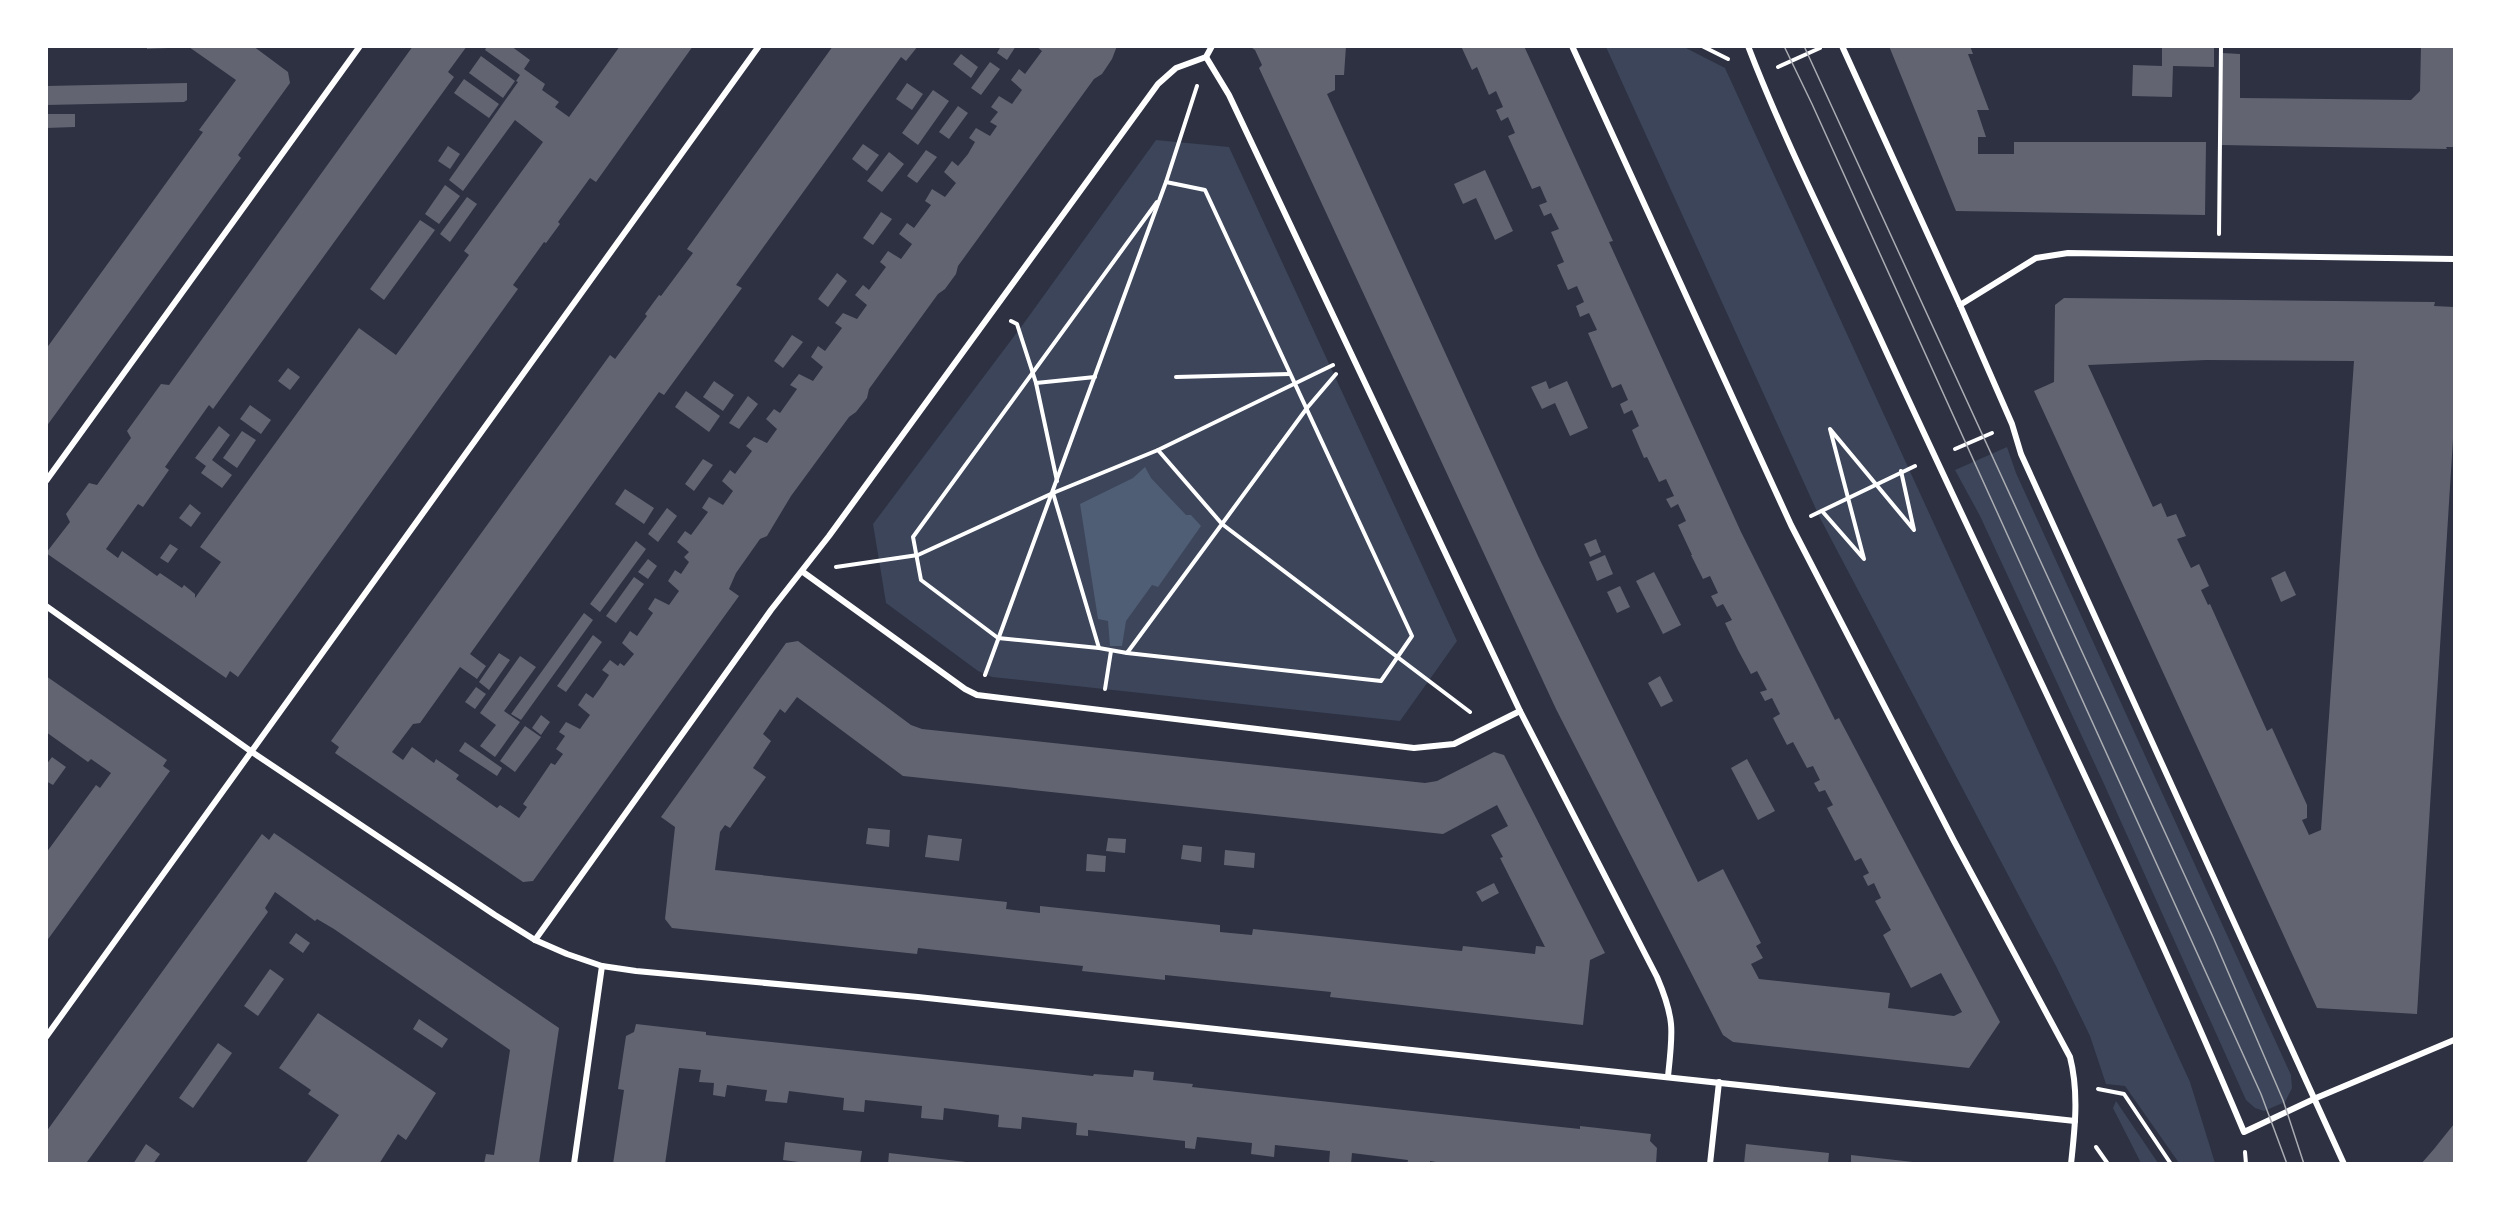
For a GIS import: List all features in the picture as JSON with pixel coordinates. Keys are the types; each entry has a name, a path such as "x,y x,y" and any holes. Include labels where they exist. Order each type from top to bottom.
{"street":[{"path":"46,481 360,46"},
{"path":"46,1037 759,46"},
{"path":"535,940 771,610 803,572 1158,84 1176,68 1206,57 1212,46"},
{"path":"1572,46 1791,525 1954,841 2070,1057 2075,1084 2075,1121 2071,1164"},
{"path":"1748,46 1935,458 2028,651 2212,1056 2244,1132 2316,1098 2454,1040"},
{"path":"1842,46 1960,305 2012,424 2021,454 2316,1098 2344,1164"},
{"path":"1206,57 1228,95 1520,711 1666,999 1673,1029 1668,1076"},
{"path":"1960,305 2036,258 2068,253 2454,259"},
{"path":"803,572 964,689 977,695 1414,748 1454,744 1520,711"},
{"path":"46,606 252,752 535,940 602,966 918,997 2075,1121"},
{"path":"574,1164 602,966"},
{"path":"1710,1164 1719,1082"}],"path":[{"path":"2219,256 2221,46"},
{"path":"977,695 1161,197 1206,57"},
{"path":"1161,197 913,537 921,580 998,638 1381,681 1412,636 1205,190 1166,182"},
{"path":"993,310 1017,324 1033,372 1057,482"},
{"path":"803,572 918,555 1053,493 1158,450 1352,355"},
{"path":"1127,653 1306,408 1352,355"},
{"path":"1176,377 1290,374"},
{"path":"1035,382 1095,377"},
{"path":"1935,458 2012,424"},
{"path":"1876,483 1847,497 1822,511 1864,559 1847,497 1830,429 1876,483 1914,530 1901,471 1876,483"},
{"path":"1158,450 1222,524 1396,658 1489,726"},
{"path":"1053,493 1099,648"},
{"path":"1101,710 1111,651"},
{"path":"2124,1094 2171,1164"}],"shaded area":[{"path":"1606,47 1684,47 1725,68 2190,1082 2215,1163 2179,1163 2125,1086 2106,1084 2090,1036 2056,966 1820,518"},
{"path":"1156,140 1229,147 1457,641 1400,721 992,677 978,671 886,603 873,524 1024,323"},
{"path":"2007,447 2016,473 2291,1075 2292,1088 2285,1102 2264,1111 2255,1108 2246,1100 2104,784 1980,516 1955,470"},
{"path":"1145,467 1151,478 1186,515 1191,515 1201,526 1158,587 1152,585 1126,621 1122,646 1110,646 1108,621 1098,619 1080,504 1133,478"},
{"path":"2116,1101 2158,1163 2141,1163 2113,1108"}],"building":[{"path":"147,46 253,46 288,72 290,83 238,155 241,158 46,427 46,349 203,132 199,130 236,80 189,47 147,49"},
{"path":"413,46 467,46 448,72 454,77 213,409 209,405 165,467 169,470 143,507 138,504 106,549 118,558 122,551 157,576 160,573 182,588 184,585 195,594 195,598 221,562 200,547 359,328 396,355 469,255 464,251 543,142 515,120 463,191 449,180 518,82 516,81 520,75 485,50 487,46 511,46 530,60 524,69 545,84 542,90 559,102 555,107 569,117 620,46 693,46 596,182 590,178 558,222 560,224 513,285 518,289 238,677 230,671 226,678 46,553 70,522 66,514 89,483 97,485 131,438 127,431 161,384 169,385"},
{"path":"833,46 918,46 906,61 901,57 736,285 742,288 664,395 659,392 470,654 486,666 477,679 460,667 420,723 413,724 392,752 403,760 412,747 434,763 436,759 459,775 456,779 497,808 500,805 519,818 527,807 523,804 551,763 555,765 563,754 556,749 565,736 559,732 566,722 580,729 590,715 578,705 586,693 593,698 601,687 609,675 602,670 610,660 618,666 620,663 624,666 634,654 622,643 630,631 637,636 653,613 648,609 655,598 669,605 679,591 668,581 675,570 681,574 689,562 684,557 689,552 677,542 685,531 691,535 708,512 702,508 709,497 723,505 733,491 722,481 730,470 735,474 752,451 746,446 754,437 767,443 777,429 766,419 774,409 780,413 797,389 790,385 799,374 813,381 823,367 811,357 818,346 825,351 842,328 835,323 843,313 857,319 867,305 855,295 863,285 869,290 886,267 880,262 888,251 901,259 912,244 899,234 907,223 914,228 931,205 925,201 932,189 945,197 956,183 944,172 952,161 958,166 968,154 975,142 969,138 976,128 990,136 997,126 990,122 998,112 991,107 999,96 1012,104 1022,90 1011,80 1019,69 1025,74 1042,51 1036,46 1117,46 1102,74 1094,79 958,266 956,274 945,289 938,294 869,389 867,398 849,417 791,496 767,536 760,539 736,573 729,589 739,596 533,881 523,882 335,753 339,747 331,741 610,355 615,359 647,316 645,314 693,253 687,249"},
{"path":"1001,46 1016,46 1007,60 997,53"},
{"path":"1249,46 1346,46 1344,75 1335,75 1335,90 1327,94 1538,556 1698,882 1723,869 1761,943 1756,946 1763,958 1751,964 1759,979 1890,993 1888,1008 1954,1016 1962,1012 1941,973 1911,988 1883,935 1891,930 1875,901 1881,898 1874,883 1868,886 1863,876 1869,873 1861,858 1855,861 1827,808 1833,805 1825,790 1819,792 1814,783 1820,780 1813,766 1807,768 1793,742 1787,745 1773,718 1780,714 1772,698 1765,701 1760,692 1767,690 1757,671 1751,674 1738,650 1725,623 1732,620 1723,604 1717,607 1711,596 1718,593 1710,576 1703,579 1678,525 1686,521 1678,504 1671,508 1666,499 1674,496 1666,479 1659,482 1647,457 1644,458 1632,430 1639,426 1632,410 1624,414 1620,404 1628,400 1621,384 1612,388 1588,333 1597,330 1589,313 1580,317 1576,306 1584,302 1577,286 1568,290 1557,265 1564,262 1551,232 1559,229 1551,213 1544,216 1539,205 1547,202 1540,186 1532,189 1508,136 1515,133 1508,117 1501,121 1496,110 1503,107 1496,91 1489,95 1477,67 1472,70 1461,46 1524,46 1613,241 1609,242 1741,532 1835,720 1839,718 2000,1022 1969,1068 1733,1042 1723,1035 1556,709 1259,68 1262,65 1255,50"},
{"path":"1889,46 1970,46 1973,54 1968,54 1989,110 1977,110 1986,137 1978,137 1978,154 2014,154 2014,142 2206,142 2205,215 1956,211"},
{"path":"2162,46 2214,46 2214,67 2173,66 2172,97 2132,96 2133,65 2162,66"},
{"path":"2421,46 2454,46 2454,147 2446,147 2447,149 2221,145 2222,53 2240,54 2240,98 2411,100 2420,91"},
{"path":"961,54 978,67 971,78 953,64"},
{"path":"481,56 515,81 503,98 469,73"},
{"path":"990,62 1000,69 981,95 971,88"},
{"path":"464,79 499,104 489,118 454,93"},
{"path":"187,83 187,100 184,102 46,105 46,86"},
{"path":"907,83 923,94 912,110 896,99"},
{"path":"933,90 949,101 918,145 902,133"},
{"path":"958,106 968,113 949,139 939,132"},
{"path":"46,114 75,114 75,127 46,128"},
{"path":"863,144 879,155 867,171 852,159"},
{"path":"448,146 460,154 450,169 438,161"},
{"path":"926,150 937,157 917,183 907,176"},
{"path":"889,152 904,164 882,192 867,181"},
{"path":"1485,170 1513,231 1495,240 1476,198 1463,204 1454,184"},
{"path":"445,185 460,196 439,224 425,214"},
{"path":"467,197 477,204 450,242 440,234"},
{"path":"881,212 892,219 873,245 863,238"},
{"path":"420,220 435,230 384,300 370,289"},
{"path":"837,273 847,281 828,307 818,299"},
{"path":"2064,298 2435,302 2434,306 2454,307 2454,423 2417,1014 2317,1008 2034,391 2054,382 2055,305","holes":["2206,360 2354,361 2321,830 2309,835 2302,820 2307,818 2307,805 2272,728 2267,731 2210,604 2208,605 2201,590 2209,586 2199,564 2191,568 2177,539 2186,536 2176,514 2167,517 2161,503 2153,507 2088,365"]},
{"path":"792,335 803,342 783,368 774,361"},
{"path":"288,368 300,377 290,390 278,381"},
{"path":"714,381 734,395 723,411 703,397"},
{"path":"1546,381 1549,389 1567,381 1588,428 1570,436 1555,403 1542,409 1531,387"},
{"path":"686,391 720,416 709,432 675,407"},
{"path":"748,396 758,404 739,429 729,423"},
{"path":"250,405 271,420 261,434 240,419"},
{"path":"219,426 230,435 212,460 232,475 222,488 201,473 206,466 195,458"},
{"path":"242,431 256,440 237,468 223,458"},
{"path":"703,459 713,465 694,491 685,484"},
{"path":"625,489 654,508 644,524 615,504"},
{"path":"190,504 201,513 191,527 179,518"},
{"path":"667,508 677,516 658,542 648,534"},
{"path":"1596,539 1601,552 1590,557 1584,544"},
{"path":"636,541 646,549 600,612 590,604"},
{"path":"170,544 178,549 168,563 160,558"},
{"path":"1605,555 1613,574 1597,581 1589,562"},
{"path":"648,559 657,566 648,579 638,572"},
{"path":"2285,571 2296,595 2281,602 2271,578"},
{"path":"1654,572 1681,625 1663,634 1636,581"},
{"path":"634,577 644,584 616,623 606,616"},
{"path":"1620,586 1630,607 1617,613 1607,592"},
{"path":"584,613 593,620 521,720 511,714"},
{"path":"593,635 602,642 566,692 557,686"},
{"path":"798,641 911,725 922,729 1425,783 1437,781 1494,752 1504,755 1605,953 1590,960 1583,1025 1330,997 1331,992 1165,975 1165,980 1082,971 1083,966 918,948 917,954 672,928 665,919 675,827 661,817 786,643","holes":["797,697 903,776 1443,834 1497,805 1508,826 1491,835 1503,857 1500,858 1545,947 1536,946 1535,954 1463,946 1462,951 1253,929 1252,935 1220,932 1220,925 1040,906 1040,913 1006,909 1007,902 715,870 720,832 725,825 730,828 766,777 753,768 771,741 763,734 780,709 785,713"]},
{"path":"499,653 510,660 489,690 479,682"},
{"path":"520,656 536,667 504,711 520,722 495,757 480,746 496,725 480,713"},
{"path":"46,676 167,760 163,766 170,771 46,942 46,853 96,785 100,788 111,773 91,759 88,762 46,732"},
{"path":"1660,676 1673,701 1661,707 1648,683"},
{"path":"476,687 486,694 475,709 465,702"},
{"path":"541,715 550,722 541,735 532,728"},
{"path":"525,726 541,737 515,772 500,761"},
{"path":"465,742 502,768 497,776 459,751"},
{"path":"52,757 66,767 53,785 46,781 46,765"},
{"path":"1747,759 1775,811 1758,820 1731,768"},
{"path":"868,828 890,830 889,847 866,844"},
{"path":"274,833 559,1028 539,1163 484,1164 486,1154 494,1155 510,1050 334,929 317,919 315,921 275,892 265,908 268,912 87,1162 90,1164 46,1164 46,1132 262,834 269,840"},
{"path":"928,835 962,839 959,861 925,857"},
{"path":"1108,838 1126,839 1125,853 1106,851"},
{"path":"1183,845 1202,847 1201,862 1181,859"},
{"path":"1225,850 1255,853 1254,868 1224,865"},
{"path":"1087,854 1106,856 1105,872 1086,871"},
{"path":"1494,883 1499,893 1482,902 1476,892"},
{"path":"296,933 310,943 303,953 289,943"},
{"path":"270,969 284,979 258,1016 244,1006"},
{"path":"318,1013 436,1093 406,1140 398,1134 379,1164 305,1164 339,1115 308,1094 311,1090 279,1068"},
{"path":"419,1019 448,1039 442,1048 413,1029"},
{"path":"636,1024 706,1032 706,1035 1093,1076 1094,1074 1133,1077 1134,1070 1154,1072 1153,1080 1193,1084 1192,1087 1580,1129 1580,1126 1651,1134 1650,1141 1657,1148 1656,1164 1448,1164 1430,1161 1430,1164 1407,1164 1408,1160 1352,1153 1351,1164 1337,1164 1329,1163 1330,1151 1275,1145 1274,1157 1251,1154 1252,1143 1197,1137 1195,1149 1185,1148 1185,1141 1088,1130 1088,1136 1076,1135 1077,1123 1022,1117 1021,1129 998,1127 999,1115 944,1108 943,1120 921,1118 922,1106 865,1100 864,1112 843,1110 844,1098 789,1091 787,1103 765,1101 767,1090 727,1085 725,1097 713,1095 714,1083 699,1082 701,1070 679,1068 665,1164 613,1164 624,1090 618,1089 626,1036 634,1032"},
{"path":"218,1043 232,1053 193,1108 179,1098"},
{"path":"2454,1124 2454,1164 2421,1164 2434,1149"},
{"path":"785,1142 862,1151 860,1164 814,1164 783,1160"},
{"path":"146,1144 160,1154 153,1164 133,1164"},
{"path":"1746,1144 1829,1153 1828,1164 1744,1164"},
{"path":"889,1153 966,1162 966,1164 888,1164"},
{"path":"1851,1155 1913,1162 1913,1164 1851,1164"}],"tram line":[{"path":"1784,46 2261,1094 2287,1164"},
{"path":"1804,46 2213,937 2283,1100 2304,1164"}]}
